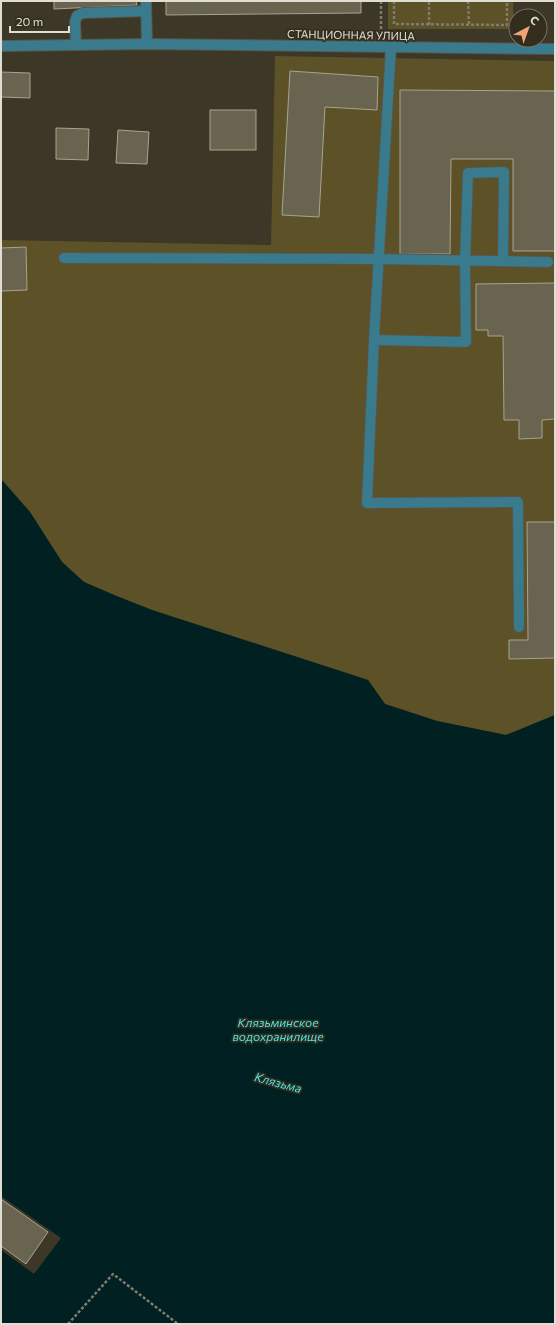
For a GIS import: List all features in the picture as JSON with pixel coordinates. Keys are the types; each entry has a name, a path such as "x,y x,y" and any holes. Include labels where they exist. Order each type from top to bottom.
{"street":[{"path":"76,45 75,22 77,16 83,13 146,6 147,44"},
{"name":"СТАНЦИОННАЯ УЛИЦА","path":"1,46 147,44 555,49"},
{"path":"386,47 367,503 518,502 519,627"},
{"path":"374,340 466,342 465,261 468,173 504,172 503,261"},
{"path":"64,258 378,259 548,262"}],"path":[{"path":"381,1 386,47"},
{"path":"394,1 394,24 468,25 507,25 507,1"},
{"path":"429,1 429,24"},
{"path":"468,1 468,25"},
{"path":"68,1324 113,1274 178,1324"}],"shaded area":[{"path":"388,1 513,1 513,8 508,8 508,29 388,29"},
{"path":"275,56 555,61 555,715 506,735 437,721 385,704 368,680 152,610 84,582 62,562 30,512 1,479 1,240 271,245"}],"water":[{"name":"Клязьминское водохранилище","path":"1,479 30,512 62,562 84,582 114,595 152,610 368,680 385,704 437,721 506,735 555,715 555,1324 1,1324"}],"pier":[{"path":"1,1196 61,1238 34,1274 1,1250"}],"building":[{"path":"54,1 136,1 137,5 54,9"},
{"path":"166,1 361,1 361,13 166,15"},
{"path":"290,71 378,77 377,110 325,107 319,217 282,215"},
{"path":"1,72 30,73 30,98 1,97"},
{"path":"400,90 555,91 555,251 513,251 513,159 451,159 450,254 400,254"},
{"path":"210,110 256,110 256,150 210,150"},
{"path":"56,128 89,129 88,160 56,159"},
{"path":"118,130 149,132 147,164 116,163"},
{"path":"26,247 27,290 1,291 1,248"},
{"path":"555,283 555,419 542,420 542,438 519,439 519,420 504,420 503,336 488,336 488,330 476,330 476,284"},
{"path":"527,522 555,522 555,658 509,659 509,640 528,640"},
{"path":"1,1199 48,1232 26,1264 1,1246"}],"water label":[{"name":"Клязьма","path":"278,1083"}]}
